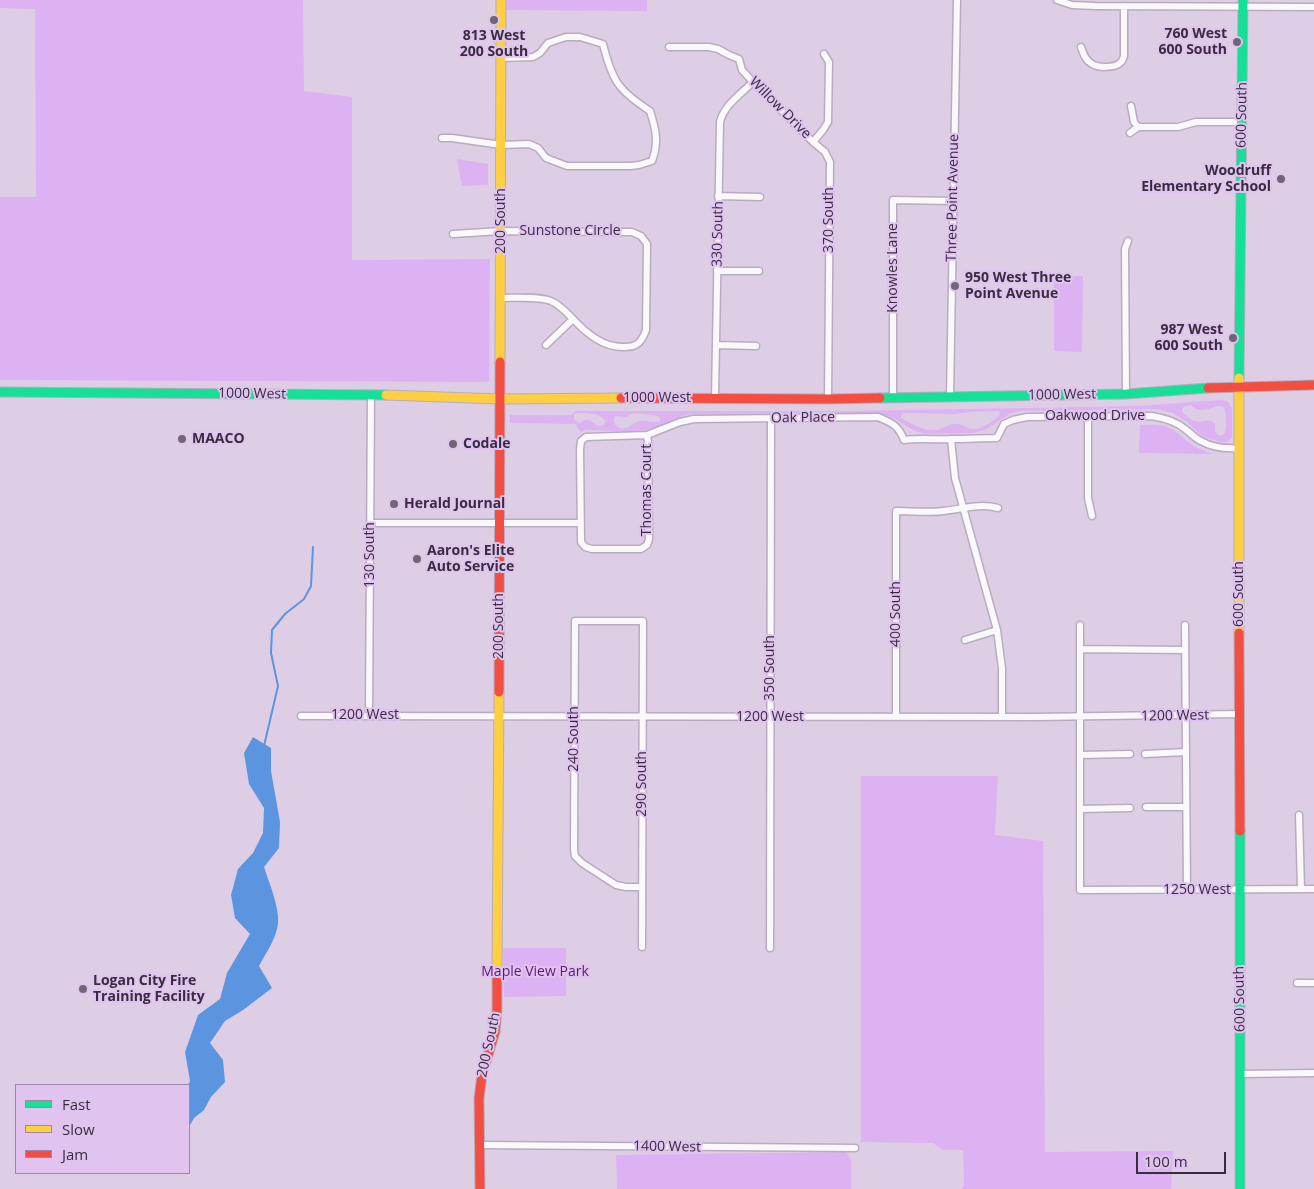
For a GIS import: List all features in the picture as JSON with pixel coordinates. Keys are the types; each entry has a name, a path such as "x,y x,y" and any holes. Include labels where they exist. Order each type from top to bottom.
{"main road":[{"name":"200 South","path":"480,1189 479,1098 482,1075 495,1032 497,1010 501,0"},
{"name":"600 South","path":"1240,1189 1239,387 1243,4"},
{"name":"1000 West","path":"0,392 371,395 500,399 828,399 1126,394 1239,387 1314,385"}],"street":[{"name":"Three Point Avenue","path":"950,396 957,0"},
{"path":"1057,0 1072,5 1243,4 1314,7"},
{"path":"1081,46 1083,55 1092,64 1096,66 1118,65 1124,56 1124,6"},
{"path":"442,138 501,144 529,144 538,148 546,158 567,166 630,166 652,161 657,141 650,111 634,101 620,88 612,74 603,44 580,37 566,37 548,43 540,53 533,57 501,58"},
{"name":"Willow Drive","path":"669,47 710,47 739,59 742,70 813,142"},
{"path":"813,142 828,122 829,62 824,54"},
{"name":"330 South","path":"715,398 720,122 725,109 753,82"},
{"path":"1131,106 1134,122 1138,127"},
{"path":"1130,133 1138,127 1178,127 1196,122 1242,122"},
{"name":"370 South","path":"813,142 825,152 830,162 828,399"},
{"path":"718,196 760,197"},
{"name":"Knowles Lane","path":"893,397 894,200 953,201"},
{"path":"453,234 501,231"},
{"name":"Sunstone Circle","path":"501,231 632,232 641,236 646,244 646,330 642,340 634,347 611,346 587,332 562,307 550,300 501,298"},
{"path":"1126,394 1125,249 1128,241"},
{"path":"717,270 758,271"},
{"path":"546,345 573,319"},
{"path":"716,345 756,346"},
{"name":"130 South","path":"369,715 371,395"},
{"name":"Oakwood Drive","path":"952,439 997,438 1004,424 1027,417 1152,416 1174,422 1185,428 1193,436 1212,446 1239,448"},
{"name":"Oak Place","path":"647,435 680,422 694,419 878,417 893,424 900,430 904,440 952,439"},
{"path":"1088,417 1088,498 1092,516"},
{"name":"350 South","path":"770,948 771,418"},
{"name":"Thomas Court","path":"647,435 649,539 647,545 641,549 592,549 585,547 582,542 581,523 580,449 582,441 586,437 647,435"},
{"path":"952,439 955,478 997,630 1002,668 1002,716"},
{"path":"963,507 988,505 998,508"},
{"name":"400 South","path":"896,716 896,511 943,511 963,507"},
{"path":"370,523 581,523"},
{"name":"240 South","path":"642,887 616,885 582,863 575,856 574,717 575,621 643,621"},
{"name":"290 South","path":"642,947 643,621"},
{"path":"1080,625 1080,809 1130,808"},
{"path":"1185,625 1187,890"},
{"path":"964,640 997,630"},
{"path":"1080,650 1185,650"},
{"name":"1200 West","path":"301,716 770,717 1186,716 1239,714"},
{"path":"1145,754 1186,752"},
{"path":"1080,755 1130,754"},
{"path":"1146,807 1186,807"},
{"name":"1250 West","path":"1080,809 1080,890 1314,889"},
{"path":"1299,815 1301,889"},
{"path":"1297,983 1314,983"},
{"path":"1241,1074 1314,1073"},
{"name":"1400 West","path":"480,1145 855,1148"}],"green space":[{"path":"0,0 303,0 304,91 352,97 352,260 490,259 489,382 0,380 0,197 36,197 35,9 0,8"},
{"path":"505,0 647,0 647,11 505,10"},
{"path":"457,159 488,164 488,185 462,186"},
{"path":"1054,276 1083,276 1082,352 1054,351"},
{"path":"1227,401 1232,408 1232,437 1227,442 1220,442 1202,436 1187,422 1173,413 1157,409 1022,411 1011,413 985,430 973,433 926,434 915,431 883,414 871,413 691,414 650,429 627,431 586,430 581,432 575,424 510,423 510,415 571,415 576,411 855,411 1138,406","holes":["1191,405 1201,410 1221,406 1225,412 1226,429 1224,434 1220,436 1217,434 1215,424 1212,421 1197,422 1190,418 1182,412 1185,406","998,411 1000,413 990,423 975,429 954,424 938,430 928,430 901,418 903,413 953,414","576,413 596,414 605,421 604,425 598,426 589,420 579,423 574,419","631,414 658,416 660,421 640,421 626,428 620,428 615,425 615,416 626,417"]},
{"path":"1140,425 1168,427 1194,446 1213,454 1139,453"},
{"path":"861,776 998,776 995,835 1043,841 1045,1152 1173,1151 1171,1189 962,1189 964,1185 963,1150 943,1150 933,1143 861,1142"},
{"name":"Maple View Park","path":"503,948 566,948 566,996 504,997"},
{"path":"846,1152 851,1159 851,1189 617,1189 616,1155"}],"water":[{"path":"253,737 271,748 271,771 280,822 279,848 264,867 276,903 278,924 273,940 259,966 272,988 225,1021 210,1043 223,1060 225,1082 190,1125 190,1081 185,1052 198,1015 220,999 227,973 250,934 235,918 231,895 238,869 253,853 263,833 264,808 249,784 244,753"}],"waterway":[{"path":"264,746 278,686 271,653 272,630 285,614 304,599 311,586 313,547"}],"traffic: fast":[{"path":"1239,378 1243,0"},
{"path":"880,398 1126,394 1208,388"},
{"path":"0,392 386,395"},
{"path":"1240,831 1240,1189"}],"traffic: slow":[{"path":"500,362 501,0"},
{"path":"1239,378 1239,633"},
{"path":"386,395 500,399 621,398"},
{"path":"497,973 499,692"}],"traffic: jam":[{"path":"499,692 500,362"},
{"path":"1208,388 1314,385"},
{"path":"621,398 880,398"},
{"path":"1239,633 1240,831"},
{"path":"480,1189 479,1098 482,1075 495,1032 497,973"}],"place":[{"name":"813 West 200 South","path":"494,20"},
{"name":"760 West 600 South","path":"1237,42"},
{"name":"Woodruff Elementary School","path":"1281,179"},
{"name":"950 West Three Point Avenue","path":"955,286"},
{"name":"987 West 600 South","path":"1233,338"},
{"name":"MAACO","path":"182,439"},
{"name":"Codale","path":"453,444"},
{"name":"Herald Journal","path":"394,504"},
{"name":"Aaron's Elite Auto Service","path":"417,559"},
{"name":"Logan City Fire Training Facility","path":"83,989"}]}
